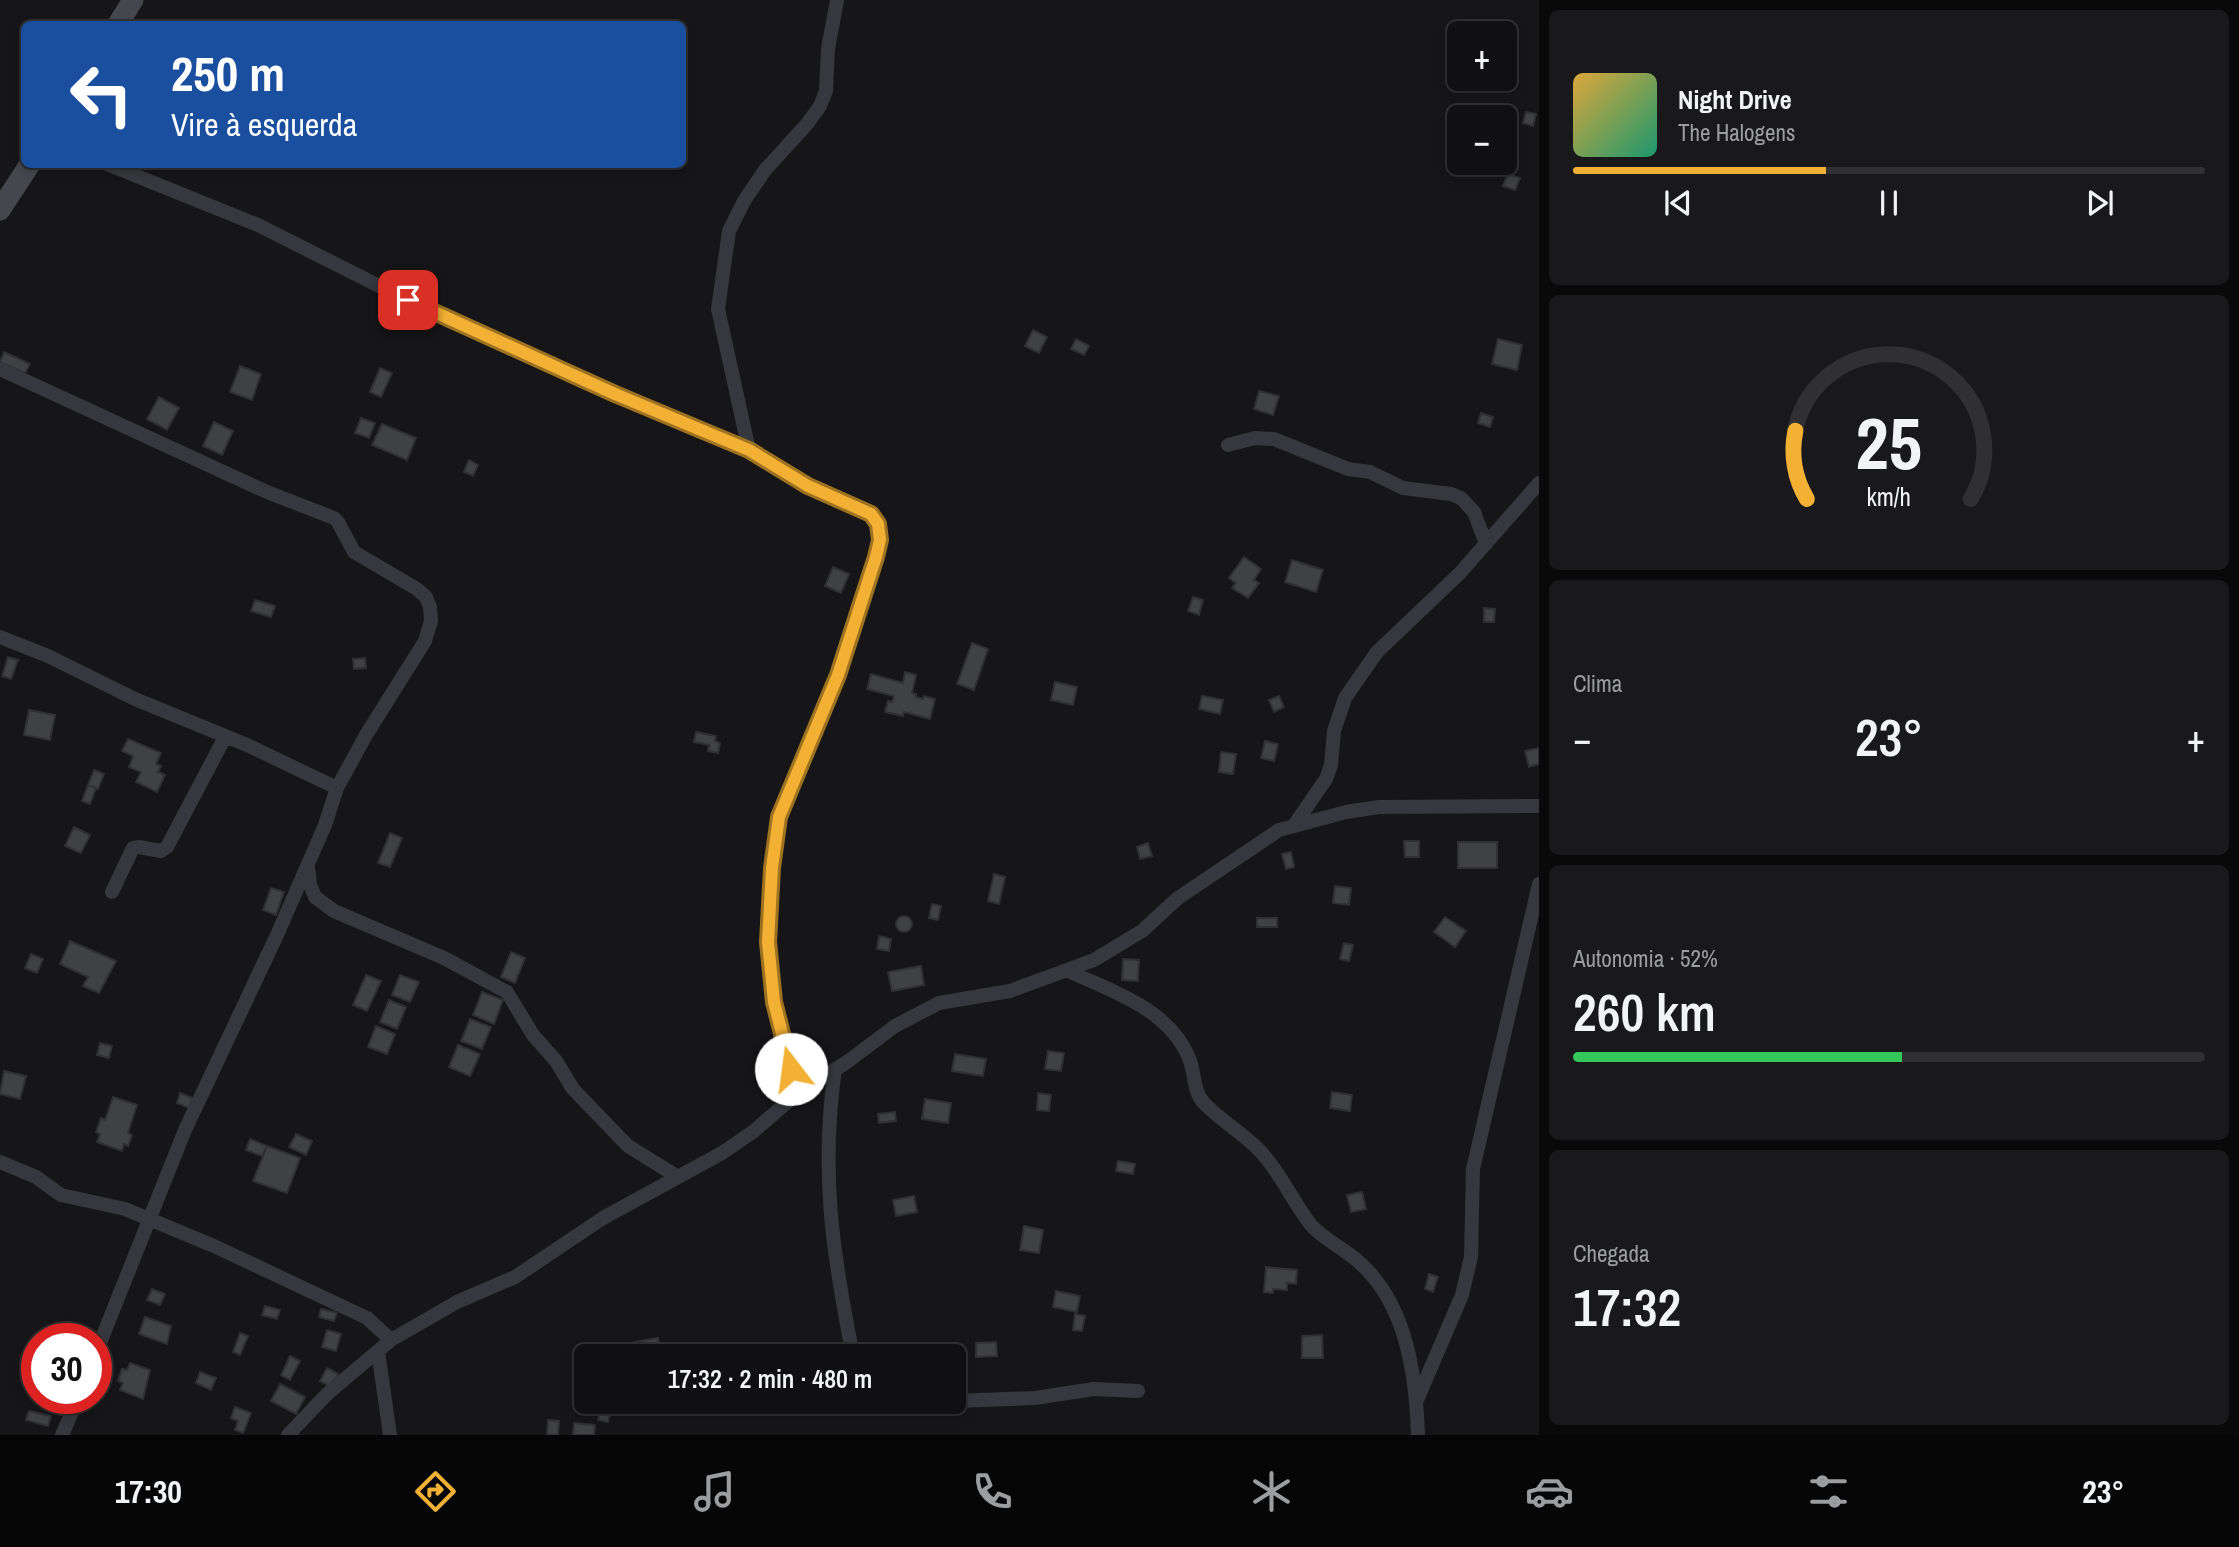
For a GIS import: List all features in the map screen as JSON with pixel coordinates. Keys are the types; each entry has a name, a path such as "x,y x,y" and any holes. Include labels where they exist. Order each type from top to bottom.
{"street":[{"path":"120,21 133,0"},
{"path":"749,450 724,347 718,309 729,231 744,201 765,170 820,106 826,91 828,49 836,0"},
{"path":"0,210 27,168"},
{"path":"117,168 258,225 425,309 749,450 808,486 871,514 878,524 880,540 838,675 779,817 775,842 768,942 774,1002 798,1093"},
{"path":"0,369 267,492 334,519 354,552 417,589 426,597 430,607 425,641 366,734 337,788 308,865 185,1130 108,1323"},
{"path":"1228,445 1255,438 1274,439 1348,469 1370,472 1403,488 1451,494 1461,498 1474,512 1486,544"},
{"path":"1294,824 1326,779 1334,732 1346,698 1377,652 1486,544 1539,483"},
{"path":"0,637 48,656 135,699 337,788"},
{"path":"112,892 133,848 139,846 161,851 167,848 225,737"},
{"path":"288,1435 327,1394 391,1340 457,1302 515,1277 583,1230 754,1131 798,1093 920,1011 939,1003 1010,991 1094,960 1142,931 1178,898 1279,830 1294,824 1379,807 1539,806"},
{"path":"308,865 310,884 315,897 334,911 444,958 507,992 533,1035 556,1061 573,1089 628,1146 678,1177"},
{"path":"1417,1400 1462,1295 1471,1257 1473,1169 1539,884"},
{"path":"1068,971 1136,1002 1159,1018 1179,1040 1190,1059 1201,1101 1262,1152 1313,1226 1332,1244 1360,1262 1380,1284 1408,1348 1417,1400 1418,1435"},
{"path":"835,1069 829,1115 827,1166 832,1241 851,1344"},
{"path":"0,1162 24,1171 61,1195 151,1218 367,1318 391,1340"},
{"path":"378,1351 390,1435"},
{"path":"966,1401 1035,1398 1094,1389 1138,1391"},
{"path":"62,1435 71,1414"}],"building":[{"path":"1526,112 1536,114 1533,126 1523,123"},
{"path":"1508,175 1520,178 1515,190 1503,186"},
{"path":"1033,330 1047,337 1039,353 1025,346"},
{"path":"1076,339 1089,346 1084,355 1071,349"},
{"path":"1498,339 1522,345 1517,370 1492,364"},
{"path":"4,352 30,364 25,373 0,362"},
{"path":"240,366 261,374 252,400 230,392"},
{"path":"380,368 392,373 381,397 370,392"},
{"path":"1259,391 1279,396 1273,415 1254,409"},
{"path":"159,397 179,408 167,430 147,419"},
{"path":"1481,413 1493,417 1490,427 1478,423"},
{"path":"361,418 375,423 369,438 355,433"},
{"path":"214,422 233,431 222,455 203,446"},
{"path":"382,424 416,438 407,460 372,445"},
{"path":"469,460 478,465 473,476 464,472"},
{"path":"1244,557 1261,569 1254,580 1259,583 1248,598 1232,588 1236,583 1229,578"},
{"path":"1292,560 1323,570 1316,592 1285,582"},
{"path":"833,567 849,574 841,593 825,586"},
{"path":"1193,597 1203,600 1199,615 1188,611"},
{"path":"255,600 275,606 271,617 251,611"},
{"path":"1484,608 1495,609 1494,622 1484,622"},
{"path":"972,643 988,649 974,690 957,684"},
{"path":"8,657 18,660 11,679 2,676"},
{"path":"365,658 366,668 354,669 353,659"},
{"path":"905,672 916,675 912,693 916,694 916,697 935,699 930,719 904,712 903,716 885,712 888,701 892,702 894,696 867,689 871,674 903,683"},
{"path":"1055,682 1077,687 1073,705 1051,700"},
{"path":"1202,696 1223,700 1220,714 1199,709"},
{"path":"1279,696 1284,707 1274,712 1269,700"},
{"path":"29,710 55,715 50,740 24,735"},
{"path":"696,732 716,736 715,741 720,743 718,753 708,751 709,745 694,742"},
{"path":"128,739 161,753 156,764 161,766 158,772 165,775 157,792 136,782 141,772 129,767 133,756 122,751"},
{"path":"1265,741 1278,744 1274,761 1261,758"},
{"path":"1539,748 1539,764 1529,767 1525,751"},
{"path":"1221,752 1236,754 1233,774 1219,772"},
{"path":"94,770 104,774 98,789 88,785"},
{"path":"88,785 96,788 90,804 82,801"},
{"path":"74,827 90,835 81,853 65,846"},
{"path":"390,833 402,838 390,867 378,863"},
{"path":"1404,841 1419,841 1419,857 1405,857"},
{"path":"1458,842 1497,842 1497,868 1458,868"},
{"path":"1148,843 1152,856 1140,859 1137,847"},
{"path":"1291,852 1294,867 1286,869 1282,854"},
{"path":"994,874 1005,877 999,904 988,901"},
{"path":"1335,886 1351,888 1349,905 1333,903"},
{"path":"271,888 284,892 276,915 263,910"},
{"path":"932,904 941,906 938,920 929,918"},
{"path":"901,916 907,916 912,924 910,930 901,932 896,927 896,921"},
{"path":"1445,917 1466,931 1455,947 1434,932"},
{"path":"1257,918 1277,918 1277,927 1257,927"},
{"path":"879,936 891,939 889,951 877,949"},
{"path":"70,941 116,961 99,993 83,986 88,977 60,964"},
{"path":"1344,943 1353,945 1349,961 1340,959"},
{"path":"511,952 525,958 515,983 501,977"},
{"path":"31,954 43,959 37,973 25,968"},
{"path":"1123,959 1139,960 1138,981 1122,980"},
{"path":"921,966 924,985 892,991 888,972"},
{"path":"366,975 381,981 367,1011 353,1005"},
{"path":"400,975 419,982 410,1002 392,995"},
{"path":"482,992 503,1000 494,1024 473,1015"},
{"path":"389,1000 406,1007 397,1029 380,1022"},
{"path":"470,1019 491,1027 482,1049 461,1041"},
{"path":"376,1026 395,1034 387,1054 368,1047"},
{"path":"100,1043 112,1046 109,1058 97,1055"},
{"path":"458,1045 480,1054 470,1076 449,1067"},
{"path":"1048,1051 1064,1053 1061,1071 1045,1069"},
{"path":"955,1054 986,1059 983,1076 952,1071"},
{"path":"4,1071 26,1076 20,1099 0,1094"},
{"path":"1332,1092 1352,1095 1350,1111 1330,1108"},
{"path":"180,1093 193,1098 189,1108 177,1103"},
{"path":"1038,1093 1051,1095 1049,1111 1037,1110"},
{"path":"113,1097 137,1105 128,1133 132,1135 128,1146 124,1144 122,1151 97,1142 100,1134 96,1132 101,1118 105,1120"},
{"path":"925,1099 951,1103 948,1123 922,1119"},
{"path":"895,1112 896,1121 879,1123 878,1114"},
{"path":"296,1134 312,1141 306,1155 289,1147"},
{"path":"250,1139 267,1146 262,1156 246,1150"},
{"path":"267,1146 300,1158 287,1193 253,1181"},
{"path":"1118,1161 1135,1164 1133,1174 1116,1171"},
{"path":"1362,1192 1366,1209 1351,1212 1347,1195"},
{"path":"914,1196 917,1212 896,1216 893,1200"},
{"path":"1024,1226 1043,1230 1039,1253 1020,1250"},
{"path":"1266,1267 1297,1270 1296,1284 1287,1283 1287,1290 1273,1289 1273,1293 1264,1292"},
{"path":"1429,1274 1438,1277 1433,1292 1425,1289"},
{"path":"152,1289 165,1294 160,1305 147,1300"},
{"path":"1056,1291 1080,1296 1077,1312 1053,1307"},
{"path":"265,1306 280,1310 277,1319 262,1315"},
{"path":"321,1309 337,1313 334,1321 319,1317"},
{"path":"1075,1314 1085,1316 1082,1331 1073,1330"},
{"path":"145,1317 171,1326 167,1344 139,1334"},
{"path":"327,1330 341,1334 336,1351 322,1347"},
{"path":"240,1333 248,1336 240,1355 233,1352"},
{"path":"1322,1335 1323,1358 1302,1358 1302,1336"},
{"path":"658,1338 659,1344 634,1344"},
{"path":"996,1342 997,1356 976,1357 976,1343"},
{"path":"290,1356 300,1361 290,1380 281,1375"},
{"path":"130,1363 150,1370 143,1399 120,1390 123,1383 118,1381 122,1369 127,1370"},
{"path":"327,1368 338,1374 331,1387 320,1381"},
{"path":"200,1372 216,1378 211,1390 196,1383"},
{"path":"280,1384 305,1397 296,1414 271,1401"},
{"path":"235,1407 251,1413 243,1433 235,1430 238,1421 231,1418"},
{"path":"28,1414 51,1416 48,1426 26,1420"},
{"path":"599,1414 610,1414 608,1422 598,1420"},
{"path":"548,1420 559,1421 558,1435 547,1435"},
{"path":"574,1423 595,1425 594,1435 573,1435"}],"route":[{"path":"408,300 615,394 749,450 808,486 871,514 878,524 880,540 876,557 838,675 779,817 772,868 768,942 774,1002 791,1069"}]}
